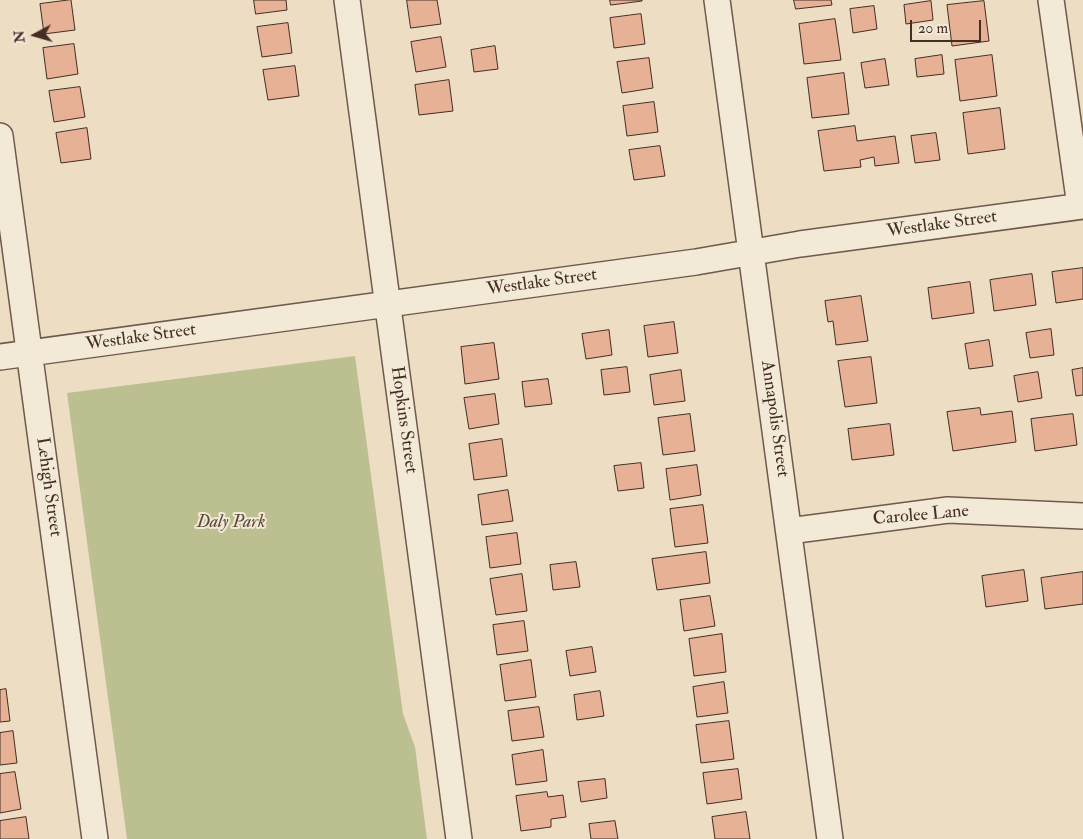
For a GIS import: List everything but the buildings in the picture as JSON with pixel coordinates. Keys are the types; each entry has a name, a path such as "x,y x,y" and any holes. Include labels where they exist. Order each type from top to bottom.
{"street":[{"name":"Hopkins Street","path":"347,0 459,839"},
{"name":"Annapolis Street","path":"717,0 830,839"},
{"path":"1051,0 1081,206"},
{"name":"Lehigh Street","path":"0,136 95,839"},
{"name":"Westlake Street","path":"0,357 696,262 810,242 1081,206"},
{"name":"Carolee Lane","path":"789,531 948,510 1083,516"}],"green space":[{"name":"Daly Park","path":"355,356 403,714 415,747 427,839 127,839 67,393"}]}
